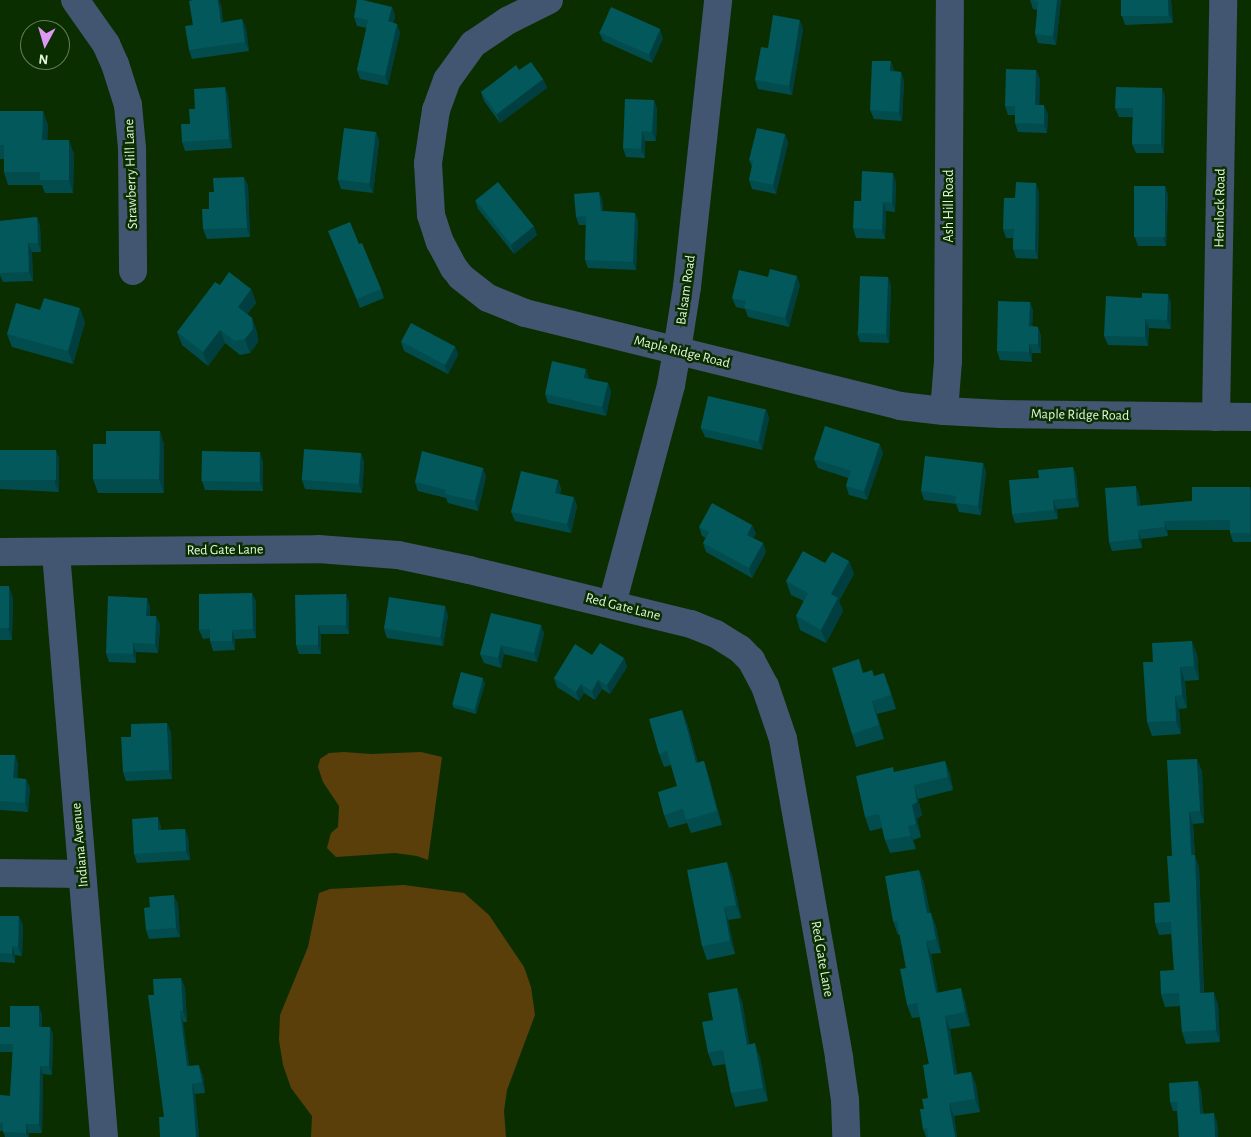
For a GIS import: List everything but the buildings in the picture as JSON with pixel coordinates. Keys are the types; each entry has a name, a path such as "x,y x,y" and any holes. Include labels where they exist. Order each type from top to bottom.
{"street":[{"name":"Strawberry Hill Lane","path":"75,0 106,44 115,64 128,105 132,148 133,271"},
{"name":"Maple Ridge Road","path":"549,0 507,21 473,44 446,80 436,110 428,163 428,202 434,228 446,255 461,277 488,298 525,313 878,402 944,411 1001,414 1251,417"},
{"name":"Balsam Road","path":"612,604 671,385 687,287 718,0"},
{"name":"Ash Hill Road","path":"944,411 948,361 950,0"},
{"name":"Hemlock Road","path":"1216,417 1223,0"},
{"name":"Red Gate Lane","path":"0,552 56,553 280,549 353,551 398,555 436,562 691,624 716,634 740,649 751,660 765,686 778,720 839,1058 845,1100 846,1137"},
{"name":"Indiana Avenue","path":"56,553 104,1137"},
{"path":"0,873 82,874"}],"shaded area":[{"path":"421,752 442,757 428,860 417,856 395,853 336,857 327,848 331,833 338,827 339,806 323,782 318,767 320,759 329,753 371,754"},
{"path":"404,885 464,893 489,915 524,967 531,987 535,1015 507,1090 504,1111 506,1137 311,1137 312,1116 291,1088 283,1065 279,1040 280,1015 308,947 319,893 330,889"}]}
